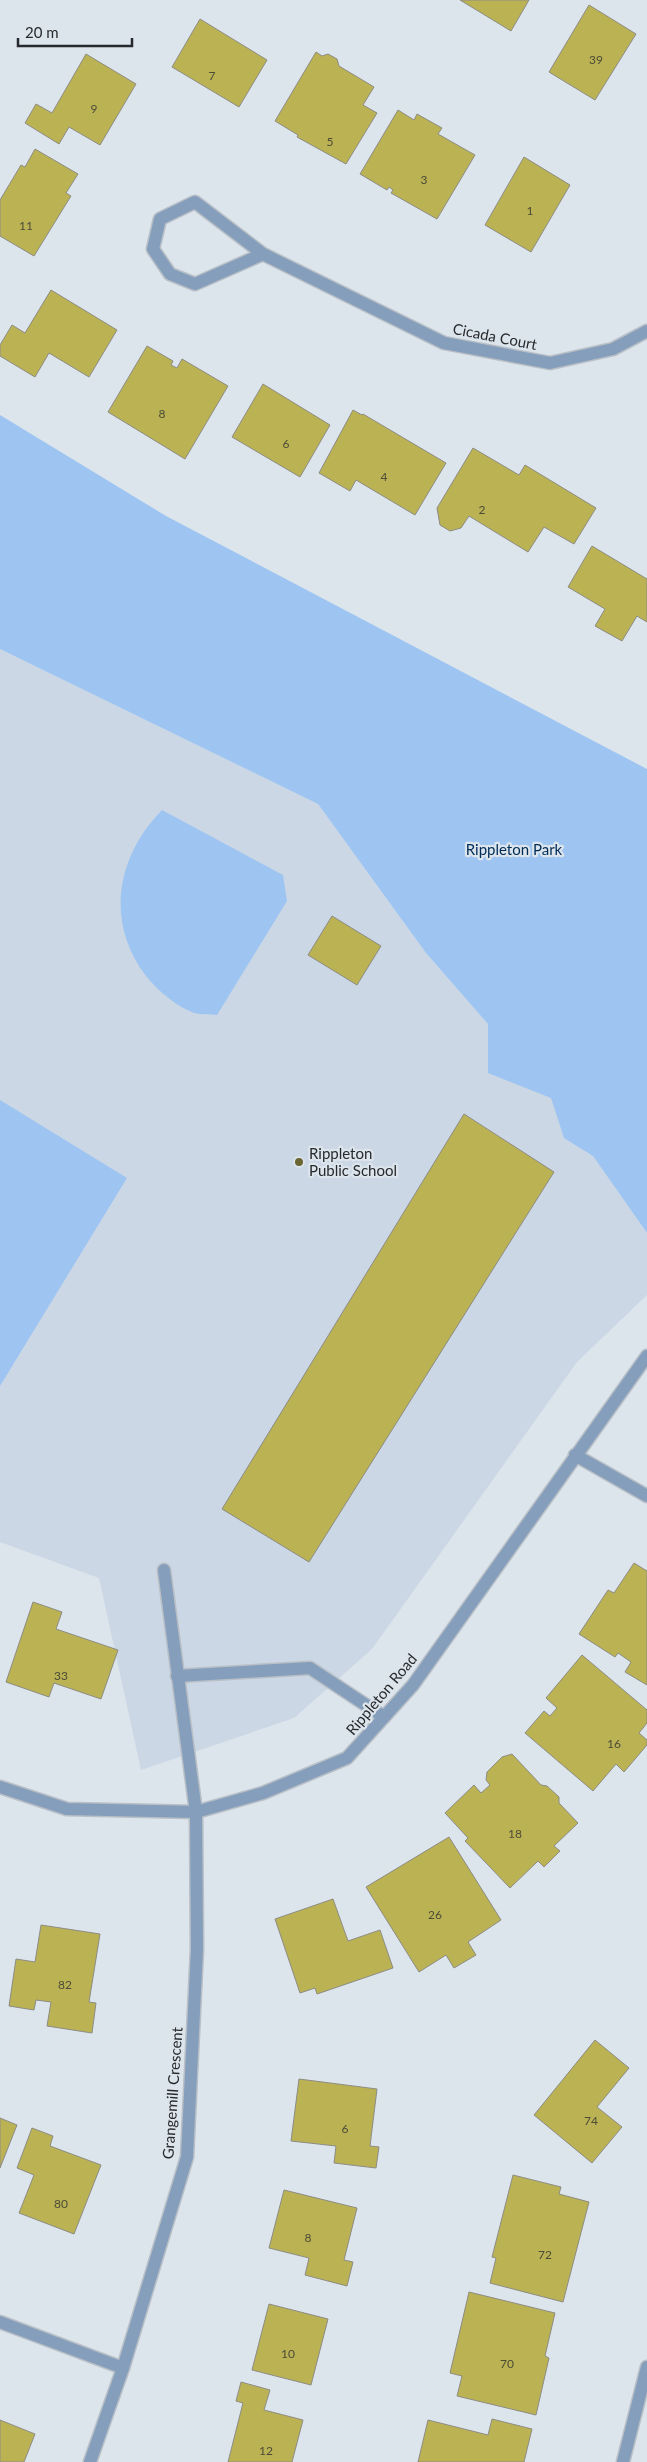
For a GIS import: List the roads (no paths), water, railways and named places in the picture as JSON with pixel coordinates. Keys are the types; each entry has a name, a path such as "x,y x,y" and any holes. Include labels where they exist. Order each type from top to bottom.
{"street":[{"name":"Cicada Court","path":"262,254 195,284 170,274 153,249 160,219 195,202 262,254 444,343 550,363 613,349 647,331"},
{"name":"Rippleton Road","path":"0,1787 67,1809 196,1812 263,1793 347,1758 413,1685 647,1356"},
{"path":"575,1456 647,1496"},
{"name":"Grangemill Crescent","path":"90,2462 123,2368 187,2157 197,1949 196,1812 164,1570"},
{"path":"177,1676 310,1668 384,1718"},
{"path":"0,2322 123,2368"},
{"path":"623,2462 647,2367"}],"place":[{"name":"Rippleton Public School","path":"299,1162"}],"park label":[{"name":"Rippleton Park","path":"514,849"}]}
